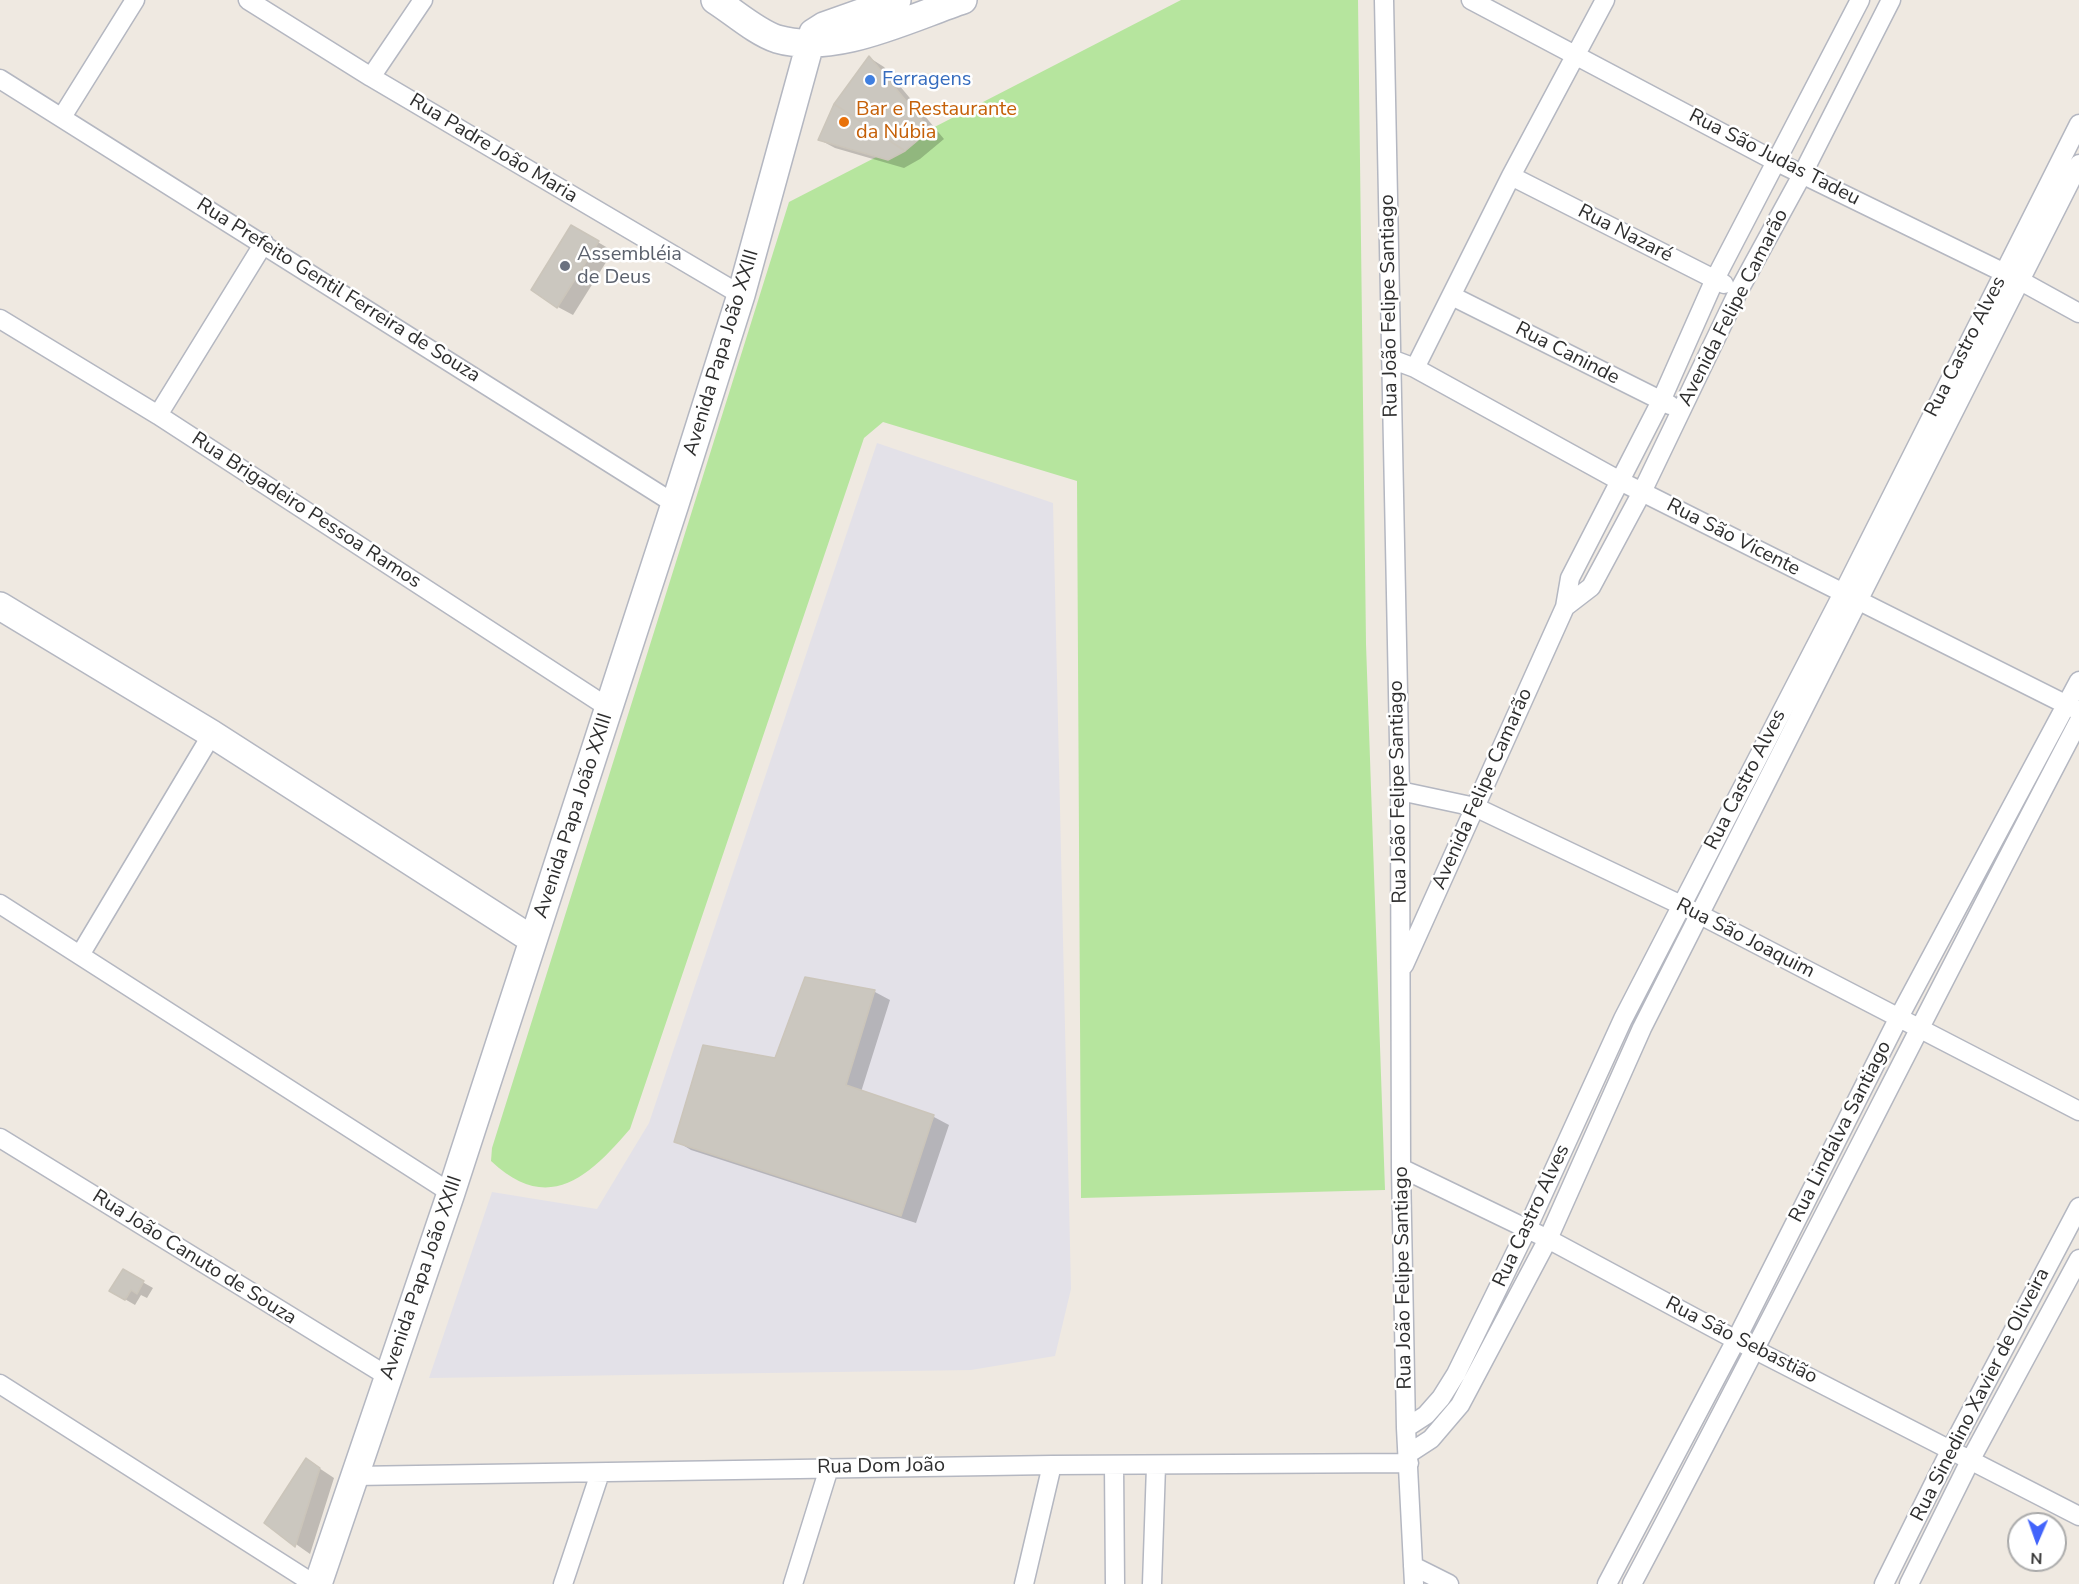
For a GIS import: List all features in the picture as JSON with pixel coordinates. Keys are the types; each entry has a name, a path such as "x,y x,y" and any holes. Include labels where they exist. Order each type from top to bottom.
{"main road":[{"path":"715,0 776,38 811,42 844,41 963,0"},
{"path":"811,42 813,33 818,28 897,0"},
{"name":"Avenida Papa João XXIII","path":"316,1584 451,1193 675,504 741,295 811,42"},
{"path":"0,606 212,734 533,940"}],"street":[{"path":"62,117 135,0"},
{"name":"Rua Padre João Maria","path":"248,0 371,77 741,295"},
{"path":"371,77 423,0"},
{"name":"Rua João Felipe Santiago","path":"1384,0 1400,791 1401,1168 1406,1428 1414,1575"},
{"name":"Rua São Judas Tadeu","path":"1471,0 1802,174 2011,276 2079,313"},
{"name":"Rua João Felipe Santiago","path":"1415,368 1511,176 1605,0"},
{"name":"Avenida Felipe Camarão","path":"1401,972 1565,607 1570,578 1661,401 1715,279 1860,0"},
{"name":"Avenida Felipe Camarão","path":"1565,607 1591,587 1642,492 1738,292 1802,174 1891,0"},
{"name":"Rua Prefeito Gentil Ferreira de Souza","path":"0,79 264,243 675,504"},
{"name":"Rua Castro Alves","path":"1408,1459 1431,1440 1460,1405 1548,1239 1642,1028 1850,597 2011,276 2079,124"},
{"name":"Rua Castro Alves","path":"2011,276 2079,164"},
{"name":"Rua Nazaré","path":"1511,176 1738,292"},
{"path":"158,415 264,243"},
{"name":"Rua Caninde","path":"1452,296 1682,411"},
{"name":"Rua Brigadeiro Pessoa Ramos","path":"0,319 158,415 609,708"},
{"name":"Rua São Vicente","path":"1391,359 1415,368 1642,492 2074,708"},
{"name":"Rua Castro Alves","path":"1406,1428 1426,1415 1446,1390 1527,1229 1623,1019 1681,905 1850,597"},
{"name":"Rua Lindalva Santiago","path":"1607,1584 1736,1340 1898,1019 2074,708 2079,681"},
{"name":"Rua Lindalva Santiago","path":"1632,1584 1756,1350 1917,1029 2079,721"},
{"path":"80,955 212,734"},
{"name":"Rua São Joaquim","path":"1400,791 1475,807 1699,914 2079,1112"},
{"path":"0,904 451,1193"},
{"path":"1623,1019 1642,1028"},
{"name":"Rua João Canuto de Souza","path":"0,1138 389,1377"},
{"name":"Rua São Sebastião","path":"1401,1168 1548,1239 1736,1340 2079,1516"},
{"name":"Rua Sinedino Xavier de Oliveira","path":"1884,1584 1951,1449 2079,1208"},
{"name":"Rua Sinedino Xavier de Oliveira","path":"1909,1584 1971,1459 2079,1259"},
{"path":"0,1384 316,1584"},
{"name":"Rua Dom João","path":"354,1476 1052,1465 1156,1466 1408,1459"},
{"path":"1024,1584 1052,1465"},
{"path":"1114,1465 1115,1584"},
{"path":"1152,1584 1156,1466"},
{"path":"793,1584 829,1468"},
{"path":"563,1584 600,1473"},
{"path":"1414,1575 1449,1584"}],"shaded area":[{"path":"877,443 1053,503 1071,1289 1055,1356 971,1370 429,1378 492,1192 597,1209 649,1123"}],"green space":[{"path":"1181,0 1358,0 1366,644 1385,1190 1081,1198 1077,481 883,422 864,438 630,1129 599,1162 566,1183 549,1187 531,1186 512,1177 491,1161 492,1148 789,202"}],"building":[{"name":"Ferragens","path":"869,56 930,130 905,151 834,104"},
{"name":"Bar e Restaurante da Núbia","path":"834,104 905,151 888,160 818,140"},
{"name":"Assembléia de Deus","path":"571,225 599,241 557,308 531,290"},
{"path":"805,977 875,990 846,1085 934,1115 901,1216 674,1142 703,1045 775,1058"},
{"path":"123,1269 144,1281 137,1294 131,1290 125,1300 109,1291"},
{"path":"306,1458 320,1468 295,1547 264,1523"}],"place":[{"name":"Ferragens","path":"870,80"},
{"name":"Bar e Restaurante da Núbia","path":"844,122"},
{"name":"Assembléia de Deus","path":"565,266"}]}
